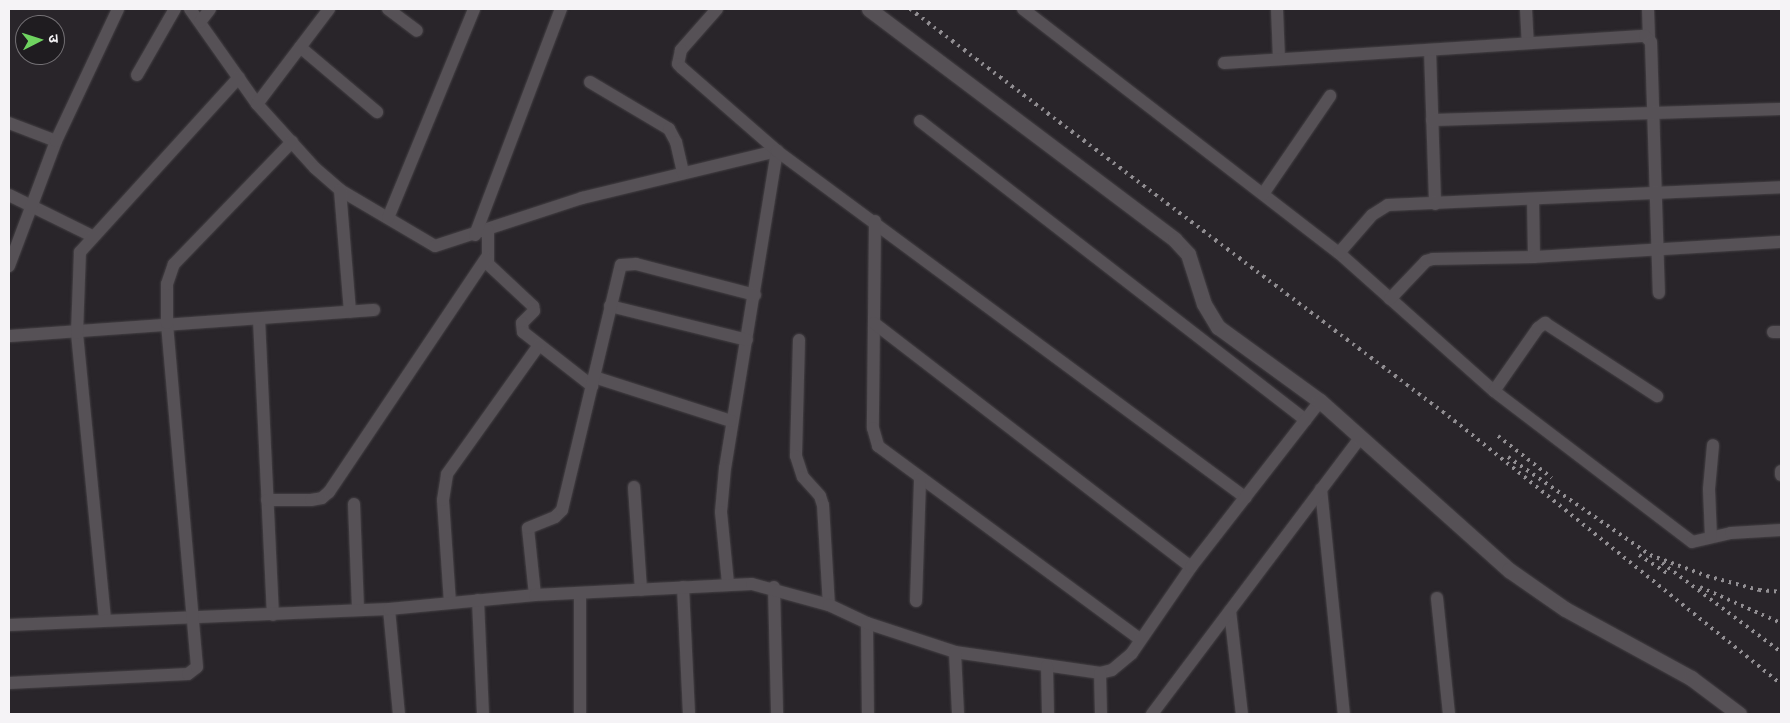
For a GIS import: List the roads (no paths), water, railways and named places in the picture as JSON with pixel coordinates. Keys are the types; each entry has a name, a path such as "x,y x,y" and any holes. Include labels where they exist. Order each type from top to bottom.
{"street":[{"path":"9,266 56,142 118,9"},
{"path":"137,75 175,9"},
{"path":"190,9 257,104 340,190 436,246 475,235 582,198 777,151"},
{"path":"200,22 210,9"},
{"path":"257,104 329,9"},
{"path":"388,9 417,31"},
{"path":"388,218 474,9"},
{"path":"475,235 561,9"},
{"path":"717,9 681,50 678,64 777,151 1246,498"},
{"path":"869,9 1175,240 1188,254 1204,304 1218,326 1320,401 1539,592 1691,678 1739,714"},
{"path":"1023,9 1340,253 1494,391 1692,542 1711,537 1781,530"},
{"path":"1277,9 1279,59"},
{"path":"1526,9 1528,43"},
{"path":"1648,9 1654,112 1659,293"},
{"path":"1224,63 1528,43 1649,38"},
{"path":"300,47 378,112"},
{"path":"1430,50 1435,204"},
{"path":"105,619 77,333 79,257 92,236 238,76"},
{"path":"590,82 669,129 676,142 683,173"},
{"path":"1262,194 1330,96"},
{"path":"1432,120 1781,109"},
{"path":"920,121 1306,420"},
{"path":"9,123 56,142"},
{"path":"9,683 194,672 198,660 191,616 167,323 167,284 174,264 292,142"},
{"path":"728,583 721,512 731,421 755,295 777,151"},
{"path":"1340,253 1379,209 1397,204 1435,204 1781,187"},
{"path":"340,190 350,312"},
{"path":"9,195 92,236"},
{"path":"1532,199 1534,257"},
{"path":"875,222 875,437 886,454 1140,640"},
{"path":"267,500 311,500 322,498 329,492 486,258 488,230"},
{"path":"1390,299 1426,261 1534,257 1781,242"},
{"path":"486,258 492,268 533,306 534,311 521,328 539,345 593,382 731,421"},
{"path":"535,595 528,528 555,517 562,510 593,382 617,271 628,262 755,295"},
{"path":"610,306 747,340"},
{"path":"9,336 77,333 167,323 259,319 374,310"},
{"path":"259,319 273,614"},
{"path":"874,324 1192,567"},
{"path":"1494,391 1538,328 1545,324 1657,396"},
{"path":"799,340 796,456 803,477 820,496 823,505 829,605"},
{"path":"450,603 443,500 447,474 539,345"},
{"path":"9,626 105,619 389,609 535,595 580,594 728,583 774,587 829,605 867,623 955,652 1100,673 1112,670 1125,660 1192,567 1320,401"},
{"path":"1152,714 1361,437"},
{"path":"1711,537 1709,490 1713,445"},
{"path":"916,601 920,479"},
{"path":"634,487 641,590"},
{"path":"1321,490 1344,714"},
{"path":"354,504 358,610"},
{"path":"683,587 689,714"},
{"path":"774,587 777,714"},
{"path":"580,594 580,714"},
{"path":"1437,598 1449,714"},
{"path":"478,600 483,714"},
{"path":"389,609 399,714"},
{"path":"1230,611 1242,714"},
{"path":"867,623 868,714"},
{"path":"955,652 958,714"},
{"path":"1047,666 1048,714"},
{"path":"1100,673 1101,714"}],"railway":[{"path":"910,9 1460,425 1781,684"},
{"path":"1498,436 1552,478"},
{"path":"1508,457 1650,555 1707,576 1759,590 1781,592"},
{"path":"1639,555 1670,575"},
{"path":"1662,563 1781,652"},
{"path":"1700,587 1781,623"}]}
